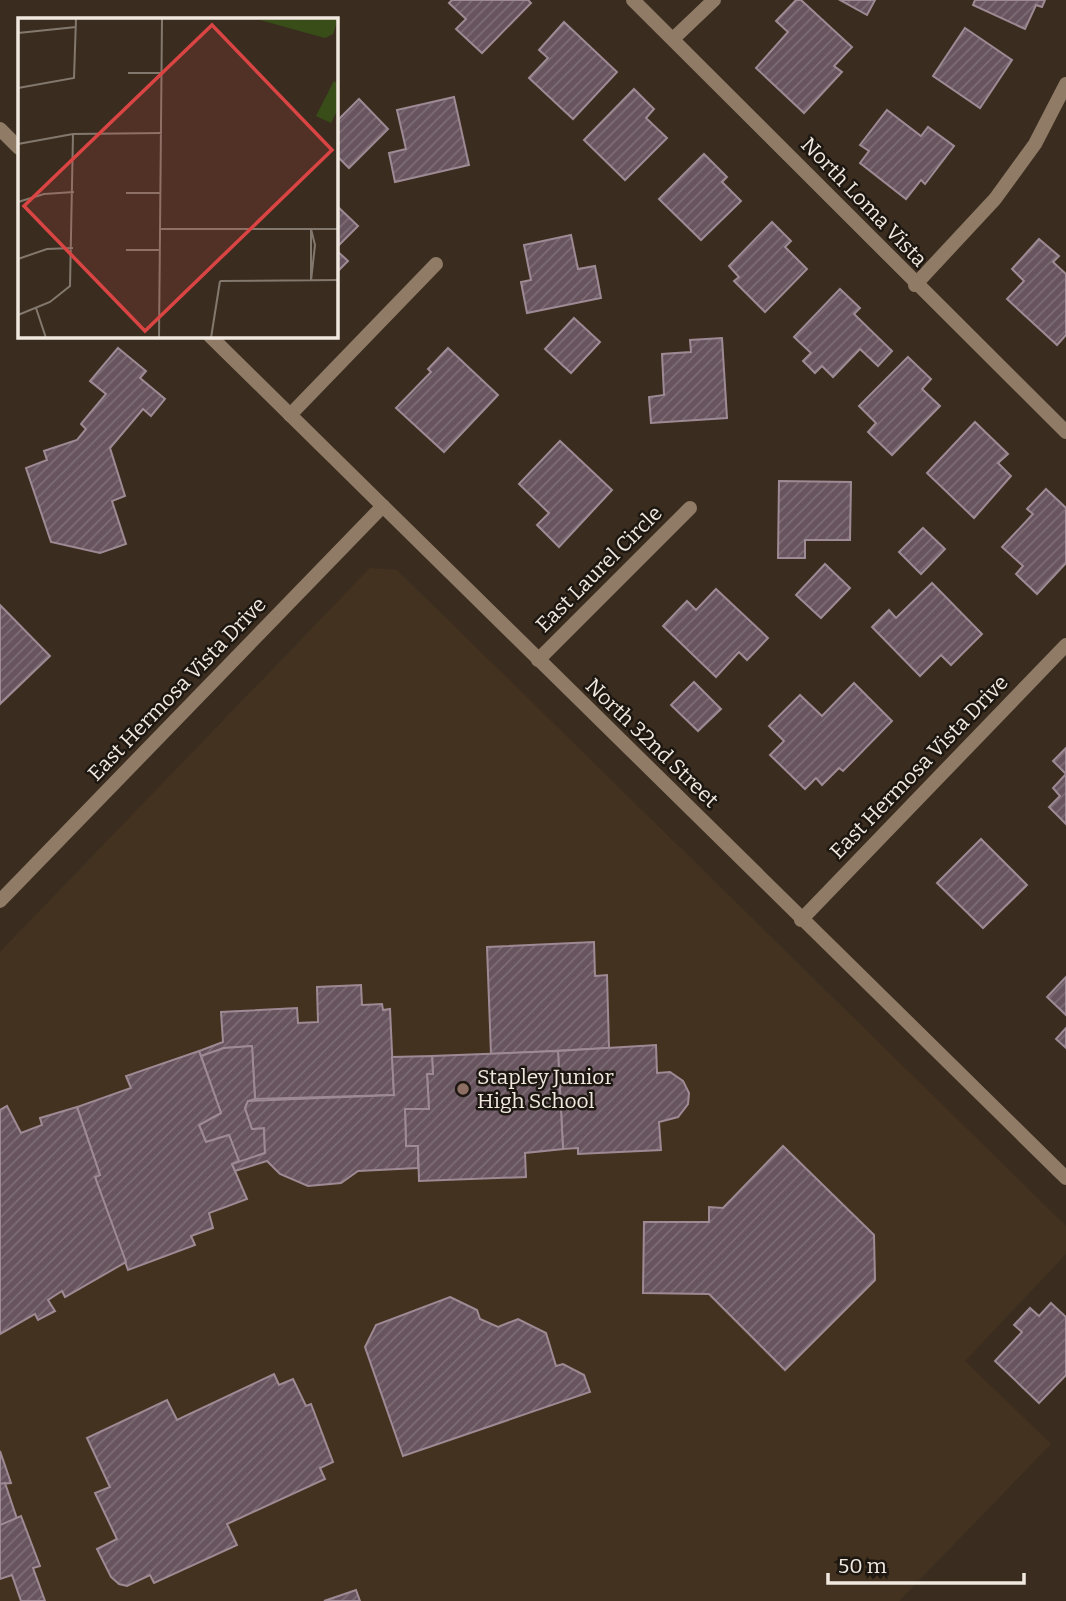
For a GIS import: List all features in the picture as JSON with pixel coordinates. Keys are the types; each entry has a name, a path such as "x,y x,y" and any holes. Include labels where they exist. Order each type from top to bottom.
{"street":[{"name":"North Loma Vista","path":"634,0 915,285 1066,432"},
{"path":"673,39 714,0"},
{"path":"915,285 995,199 1035,144 1066,84"},
{"path":"0,129 18,147"},
{"path":"290,415 436,264"},
{"name":"North 32nd Street","path":"212,338 1065,1176"},
{"name":"East Hermosa Vista Drive","path":"0,901 383,506"},
{"name":"East Laurel Circle","path":"538,660 690,508"},
{"name":"East Hermosa Vista Drive","path":"802,919 1066,645"}],"shaded area":[{"name":"Stapley Junior High School","path":"370,568 397,570 1066,1226 1066,1254 965,1361 1051,1444 899,1601 0,1601 0,952"}],"building":[{"path":"452,0 528,0 531,3 482,53 456,29 466,19 449,3"},
{"path":"796,0 801,0 852,47 834,66 842,72 804,113 756,68 788,32 776,21"},
{"path":"840,0 875,0 867,15"},
{"path":"975,0 1045,0 1042,7 1036,5 1025,29 973,5"},
{"path":"564,22 617,72 573,119 529,78 548,58 539,50"},
{"path":"965,28 1012,60 980,108 933,76"},
{"path":"634,89 654,109 646,118 667,138 625,180 584,140"},
{"path":"454,97 469,165 395,182 389,153 406,149 397,110"},
{"path":"359,99 388,129 349,168 338,157 338,120"},
{"path":"887,110 921,136 928,127 954,146 925,184 921,180 906,199 860,163 869,151 860,145"},
{"path":"704,154 727,177 722,182 741,201 701,240 659,199"},
{"path":"338,207 358,226 338,246"},
{"path":"772,222 791,241 785,247 807,269 765,312 734,281 739,277 729,266"},
{"path":"571,235 578,269 595,266 601,298 527,313 521,282 531,280 524,245"},
{"path":"1039,239 1059,256 1053,262 1066,274 1066,335 1057,345 1007,299 1024,281 1012,269"},
{"path":"338,252 348,261 338,271"},
{"path":"840,289 860,308 854,314 892,351 878,366 860,349 833,377 822,366 815,373 803,361 811,353 794,337"},
{"path":"574,318 600,342 571,373 545,349"},
{"path":"722,338 727,418 651,423 649,397 664,395 662,354 691,352 690,340"},
{"path":"118,348 146,371 140,378 165,399 151,416 143,409 110,448 125,496 112,501 126,544 100,553 51,542 26,468 47,460 44,451 77,440 86,429 81,424 106,394 90,381"},
{"path":"448,348 498,395 444,452 396,408 431,372 428,369"},
{"path":"908,357 931,379 922,389 940,406 892,455 868,432 876,423 859,406"},
{"path":"975,422 1008,454 998,463 1011,476 974,518 927,473"},
{"path":"560,441 612,490 559,547 537,525 549,513 519,484"},
{"path":"779,481 851,482 850,540 805,540 805,558 778,558"},
{"path":"1046,489 1066,508 1066,563 1037,594 1016,574 1023,566 1002,547 1033,514 1027,509"},
{"path":"923,528 945,549 921,574 899,552"},
{"path":"825,564 850,588 821,618 796,595"},
{"path":"932,583 982,634 951,665 941,655 920,676 872,627 889,610 896,618"},
{"path":"716,589 768,638 747,660 739,652 716,677 663,626 687,601 696,610"},
{"path":"0,605 50,656 0,704"},
{"path":"694,682 721,709 698,731 671,705"},
{"path":"854,683 892,721 843,771 839,768 822,785 816,778 805,789 770,755 784,741 769,726 800,695 822,716"},
{"path":"1066,748 1066,774 1053,761"},
{"path":"1066,774 1066,824 1049,807 1060,796 1053,788"},
{"path":"981,839 1027,885 983,928 937,883"},
{"path":"594,942 595,976 607,975 609,1048 491,1054 487,947"},
{"path":"1066,977 1066,1015 1047,997"},
{"path":"361,985 362,1005 382,1004 383,1010 390,1009 394,1095 255,1099 252,1046 224,1048 201,1056 199,1051 223,1042 221,1012 297,1008 298,1023 318,1022 317,987"},
{"path":"1066,1028 1066,1048 1056,1039"},
{"path":"656,1045 657,1073 670,1072 683,1081 689,1093 688,1104 678,1117 659,1122 661,1150 578,1154 578,1148 563,1149 558,1051"},
{"path":"252,1046 255,1099 248,1101 245,1108 252,1129 264,1128 265,1153 239,1163 229,1135 206,1142 199,1125 221,1113 201,1056 224,1048"},
{"path":"199,1051 221,1113 199,1125 206,1142 229,1135 239,1161 232,1164 247,1199 209,1213 213,1228 191,1236 195,1245 128,1270 95,1177 100,1175 77,1107 131,1088 126,1076"},
{"path":"558,1051 563,1149 525,1153 526,1177 419,1181 418,1146 406,1146 405,1109 429,1109 427,1074 433,1074 432,1056"},
{"path":"432,1056 433,1074 427,1074 429,1109 405,1109 406,1146 418,1146 418,1168 358,1171 341,1183 308,1186 280,1174 267,1161 235,1171 232,1164 265,1153 264,1128 252,1129 245,1108 248,1101 394,1095 392,1057"},
{"path":"7,1106 21,1133 42,1125 40,1118 77,1107 100,1175 95,1177 126,1262 65,1297 62,1291 48,1300 55,1311 38,1320 35,1314 0,1334 0,1110"},
{"path":"783,1146 874,1235 875,1280 785,1370 709,1294 643,1293 644,1222 709,1222 709,1207 723,1208"},
{"path":"450,1297 477,1310 480,1319 498,1327 518,1319 546,1333 556,1366 563,1364 584,1375 590,1392 403,1456 365,1347 376,1325"},
{"path":"1051,1303 1066,1317 1066,1375 1039,1403 995,1361 1022,1332 1014,1325 1030,1308 1039,1316"},
{"path":"274,1374 279,1385 293,1379 306,1406 311,1404 333,1462 320,1468 325,1479 227,1524 237,1545 154,1583 150,1575 127,1586 119,1584 111,1577 97,1549 117,1539 95,1493 110,1487 87,1438 167,1400 177,1420"},
{"path":"0,1451 11,1483 0,1484"},
{"path":"5,1483 17,1519 0,1525 0,1484"},
{"path":"21,1516 40,1566 33,1568 45,1601 21,1601 12,1575 0,1579 0,1525"},
{"path":"356,1590 360,1601 324,1601"}],"place":[{"name":"Stapley Junior High School","path":"463,1089"}]}
